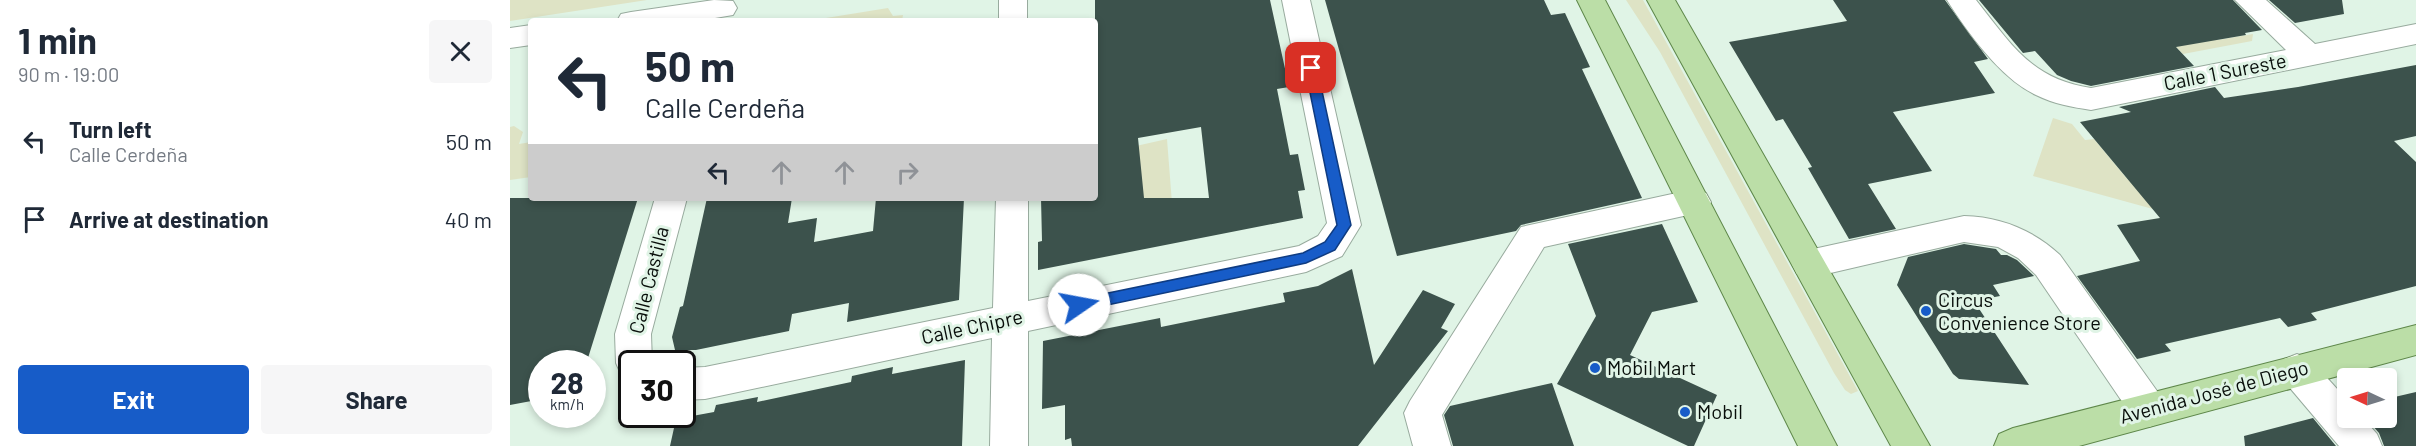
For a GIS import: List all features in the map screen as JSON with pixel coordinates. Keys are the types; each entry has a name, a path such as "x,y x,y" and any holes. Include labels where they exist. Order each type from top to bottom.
{"main road":[{"path":"1591,0 1818,446"},
{"path":"1661,0 1911,446"},
{"name":"Avenida José de Diego","path":"2013,446 2416,340"}],"street":[{"path":"1013,0 1013,18"},
{"name":"Calle Chipre","path":"696,383 1306,258 1330,246 1344,225 1296,0"},
{"name":"Calle 1 Sureste","path":"1961,0 2019,71 2036,84 2055,93 2091,99 2416,34"},
{"path":"2249,0 2309,55"},
{"path":"656,18 723,10"},
{"path":"510,38 528,35"},
{"name":"Calle Castilla","path":"634,350 633,334 670,201"},
{"path":"1009,446 1012,201"},
{"path":"1432,446 1423,413 1533,236 1695,202"},
{"path":"1809,264 1964,229 1990,230 2010,235 2034,251 2048,265 2149,410"},
{"path":"2297,370 2363,446"}],"green space":[{"path":"510,0 647,0 528,18 510,21"},
{"path":"1626,0 1643,0 1858,391 1851,394 1845,390 1834,373 1660,52"},
{"path":"888,8 893,16 903,15 902,18 826,18"},
{"path":"2253,34 2252,41 2183,54 2166,37 2218,40"},
{"path":"2053,118 2072,124 2085,140 2094,139 2128,180 2175,170 2171,214 2033,176"},
{"path":"514,126 523,132 519,144 528,142 528,177 510,180 510,127"},
{"path":"1167,139 1173,216 1146,221 1136,146"}],"building":[{"path":"1095,0 1270,0 1289,87 1277,89 1290,155 1298,154 1305,190 1298,191 1303,218 1038,270 1038,242 1042,241 1041,201 1098,201 1098,18 1095,18","holes":["1201,127 1209,198 1144,198 1138,138"]},
{"path":"1325,0 1544,0 1551,15 1565,13 1590,67 1582,69 1642,198 1521,225 1516,231 1397,256"},
{"path":"1833,0 1945,0 1988,59 1974,62 1995,93 1893,112 1932,171 1868,184 1896,229 1849,239 1808,168 1812,167 1783,119 1776,121 1729,42 1847,21"},
{"path":"1979,0 2233,0 2262,30 2245,33 2246,35 2176,47 2194,66 2091,86 2057,75 2035,51 2023,53"},
{"path":"2269,0 2342,0 2344,14 2295,23"},
{"path":"2416,65 2416,136 2394,141 2416,162 2416,286 2311,313 2317,320 2288,327 2280,318 2165,344 2171,351 2137,359 2077,276 2140,261 2117,225 2160,218 2080,122 2131,112 2119,107 2215,87 2224,98"},
{"path":"510,198 528,198 528,201 637,201 590,350 528,350 528,402 510,405"},
{"path":"706,201 792,201 788,223 817,218 814,242 873,231 876,201 964,201 959,300 847,322 849,303 792,314 789,331 696,350 675,350 672,337 680,307 683,306"},
{"path":"1662,224 1698,302 1652,312 1630,355 1717,395 1694,446 1688,446 1557,384 1596,316 1568,244"},
{"path":"1964,244 1996,249 2001,255 2017,260 2034,276 1993,285 2000,296 1974,301 2029,385 1959,379 1953,374 1897,285 1908,257"},
{"path":"1352,269 1374,365 1423,290 1455,304 1441,328 1448,331 1358,446 1072,446 1071,438 1065,440 1065,405 1042,409 1043,341 1160,318 1161,327 1285,302 1283,293 1318,286"},
{"path":"965,360 962,446 670,446 674,428 696,428 696,415 714,412 716,405 758,397 757,402 851,382 852,376 893,367 892,374"},
{"path":"1552,383 1574,446 1453,446 1444,415 1450,406"},
{"path":"2416,392 2416,446 2384,446 2375,428 2397,428 2397,396"},
{"path":"2313,418 2336,446 2245,446 2244,436"}],"place":[{"name":"Circus Convenience Store","path":"1926,311"},
{"name":"Mobil Mart","path":"1595,368"},
{"name":"Mobil","path":"1685,412"}],"route":[{"path":"1079,305 1306,258 1330,246 1344,225 1311,68"}]}
